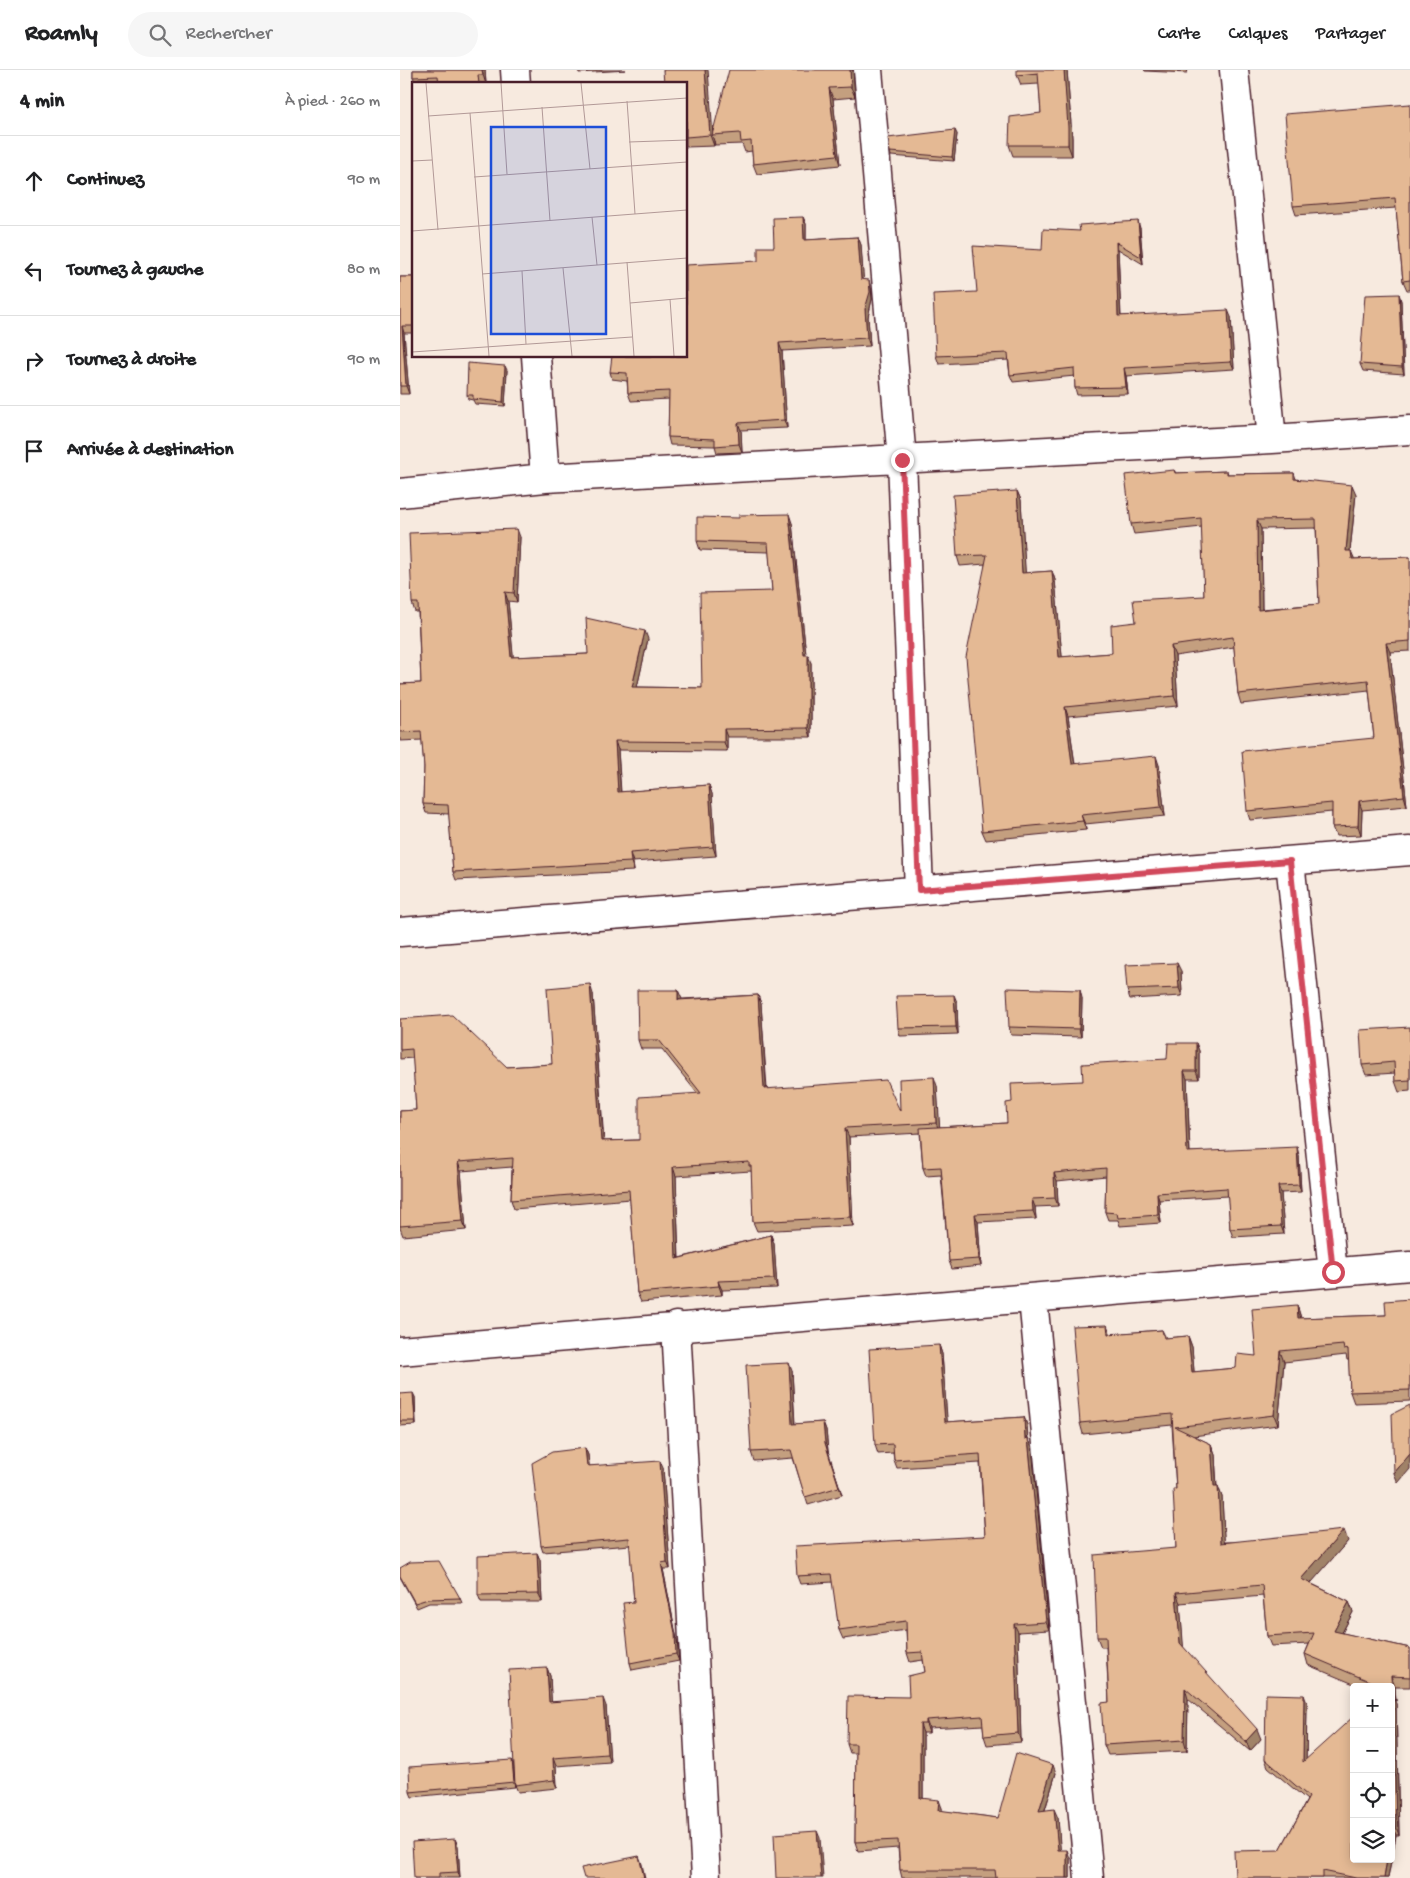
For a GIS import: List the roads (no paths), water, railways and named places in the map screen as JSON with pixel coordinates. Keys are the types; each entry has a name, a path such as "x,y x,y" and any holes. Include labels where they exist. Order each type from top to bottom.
{"street":[{"path":"868,70 902,460 919,890"},
{"path":"1234,70 1272,439"},
{"path":"536,358 545,478"},
{"path":"400,493 545,478 902,460 1410,430"},
{"path":"400,932 1410,851"},
{"path":"1290,861 1333,1272"},
{"path":"400,1351 676,1326 1033,1299 1410,1266"},
{"path":"1033,1299 1089,1878"},
{"path":"676,1326 706,1878"}]}
